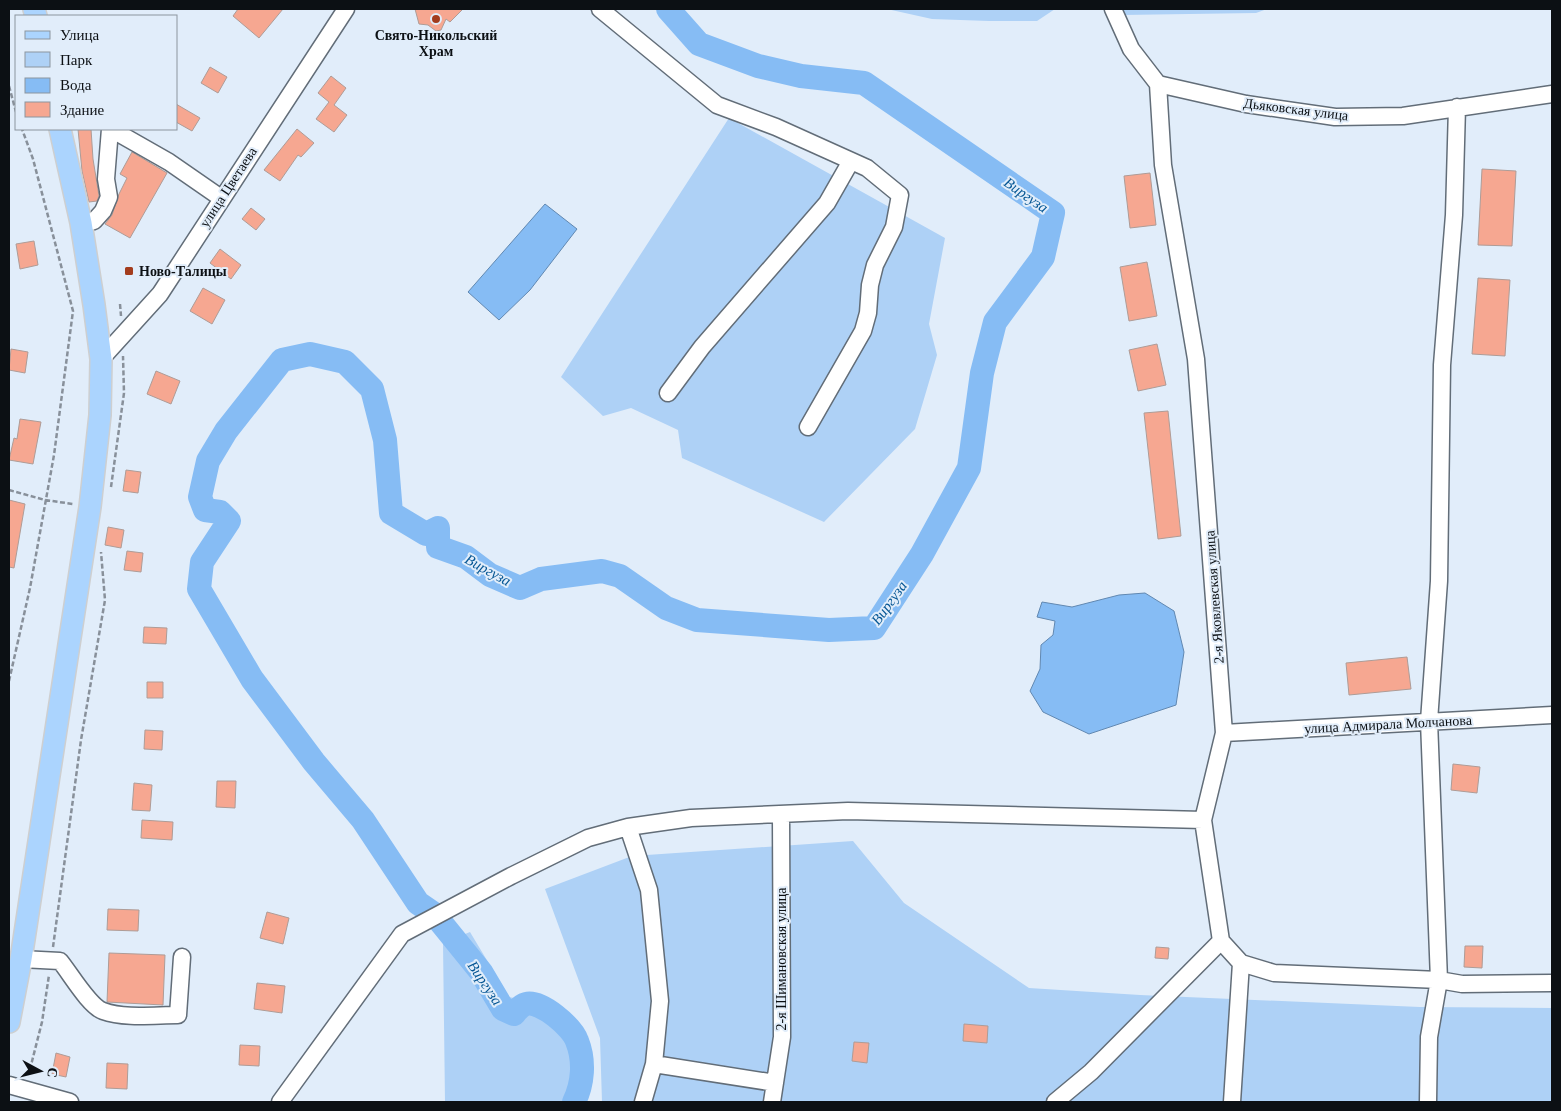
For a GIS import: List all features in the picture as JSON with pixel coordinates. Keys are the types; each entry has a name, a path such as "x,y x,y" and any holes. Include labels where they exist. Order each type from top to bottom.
{"main road":[{"path":"9,1022 90,507 100,415 101,359 81,223 60,130"}],"street":[{"name":"улица Цветаева","path":"101,359 160,294 346,9"},
{"path":"600,9 718,105 776,127 867,168 900,195 894,227 875,265 870,285 868,313 863,331 808,427"},
{"path":"1113,9 1131,49 1158,84"},
{"name":"Дьяковская улица","path":"1158,84 1246,104 1335,116 1403,116 1552,94"},
{"name":"2-я Яковлевская улица","path":"1158,84 1163,165 1196,359 1224,733 1203,820 1221,941"},
{"path":"1428,1102 1429,1037 1439,980 1429,721 1439,581 1442,365 1454,215 1457,107"},
{"path":"81,223 94,221 103,211 109,197 106,179 111,130"},
{"path":"113,130 169,162 221,198"},
{"path":"668,393 702,347 827,203 851,161"},
{"name":"улица Адмирала Молчанова","path":"1224,733 1552,715"},
{"path":"280,1102 402,934 511,876 588,838 628,827 691,818 781,816 848,811 1203,820"},
{"name":"2-я Шимановская улица","path":"772,1102 782,1037 781,816"},
{"path":"628,827 649,890 660,1001 654,1064 643,1102"},
{"path":"1055,1102 1091,1072 1221,941 1241,963 1274,973 1439,980 1462,984 1552,983"},
{"path":"16,969 51,960 60,961 92,1003 102,1011 127,1015 178,1015 182,957"},
{"path":"1232,1102 1241,963"},
{"path":"654,1064 775,1083"},
{"path":"9,1084 70,1102"}],"path":[{"path":"9,86 15,108"},
{"path":"9,681 30,588 54,455 73,311 33,159 22,130"},
{"path":"111,488 124,393 120,304"},
{"path":"9,490 45,500 90,507"},
{"path":"25,1089 42,1022 81,740 105,600 101,545"}],"green space":[{"path":"887,9 1055,9 1037,21 989,21 932,19"},
{"path":"1120,9 1267,9 1256,13 1122,15"},
{"path":"729,118 945,238 929,324 937,355 915,429 824,522 682,458 678,430 631,408 603,416 561,377"},
{"path":"853,841 904,903 1029,988 1140,995 1420,1007 1552,1008 1552,1102 602,1102 600,1038 545,889 632,856"},
{"path":"470,932 509,997 532,1002 549,1010 561,1019 570,1031 577,1044 581,1073 579,1088 574,1102 445,1102 443,943"}],"water":[{"path":"545,204 577,229 530,290 499,320 468,292"},
{"path":"1145,593 1174,611 1184,652 1176,705 1089,734 1043,712 1030,691 1040,669 1041,645 1053,635 1055,621 1037,617 1042,602 1072,607 1119,595"}],"building":[{"path":"238,9 283,9 259,38 233,16"},
{"name":"Свято-Никольский Храм","path":"415,9 463,9 450,22 446,19 441,30 436,31 428,25 419,24"},
{"path":"210,67 227,77 218,93 201,83"},
{"path":"331,76 346,88 334,105 347,115 334,132 316,119 329,102 318,93"},
{"path":"178,105 200,118 192,131 178,123"},
{"path":"297,129 314,143 301,157 298,155 280,181 264,170"},
{"path":"78,130 91,130 93,159 99,196 97,201 89,202 82,171"},
{"path":"132,152 167,173 130,238 105,224 112,215 127,178 120,174"},
{"path":"1482,169 1516,171 1512,246 1478,245"},
{"path":"1150,173 1156,225 1130,228 1124,176"},
{"path":"251,208 265,219 256,230 242,219"},
{"path":"34,241 38,265 20,269 16,244"},
{"path":"220,249 241,265 231,279 210,263"},
{"path":"1147,262 1157,316 1129,321 1120,267"},
{"path":"1478,278 1510,280 1505,356 1472,354"},
{"path":"203,288 225,300 212,324 190,311"},
{"path":"1157,344 1166,385 1138,391 1129,350"},
{"path":"11,349 28,352 25,373 9,370"},
{"path":"156,371 180,381 171,404 147,394"},
{"path":"1168,411 1181,536 1158,539 1144,413"},
{"path":"20,419 41,422 33,464 9,460 14,438 17,439"},
{"path":"126,470 141,472 138,493 123,491"},
{"path":"9,500 25,504 14,568 9,567"},
{"path":"108,527 124,530 121,548 105,545"},
{"path":"127,551 143,553 141,572 124,570"},
{"path":"144,627 167,628 166,644 143,643"},
{"path":"1407,657 1411,689 1349,695 1346,663"},
{"path":"147,682 163,682 163,698 147,698"},
{"path":"145,730 163,731 162,750 144,749"},
{"path":"1453,764 1480,767 1477,793 1451,790"},
{"path":"217,781 236,781 235,808 216,807"},
{"path":"134,783 152,785 150,811 132,810"},
{"path":"142,820 173,822 172,840 141,838"},
{"path":"108,909 139,910 138,931 107,930"},
{"path":"267,912 289,918 283,944 260,938"},
{"path":"1465,946 1483,946 1482,968 1464,967"},
{"path":"1156,947 1169,948 1168,959 1155,958"},
{"path":"109,953 165,955 163,1005 107,1002"},
{"path":"257,983 285,986 282,1013 254,1009"},
{"path":"964,1024 988,1026 987,1043 963,1041"},
{"path":"854,1042 869,1043 867,1063 852,1061"},
{"path":"240,1045 260,1046 259,1066 239,1065"},
{"path":"56,1053 70,1057 66,1077 52,1074"},
{"path":"107,1063 128,1064 127,1089 106,1088"}],"waterway":[{"name":"Виргуза","path":"574,1102 582,1072 580,1049 574,1035 563,1022 540,1006 526,1004 514,1014 503,1009 481,972 434,914 418,903 363,820 314,762 252,679 199,589 202,562 229,521 220,512 205,510 200,497 208,461 226,431 282,360 310,354 345,362 372,389 385,440 391,513 426,534 438,528 438,547 466,557 490,575 520,588 541,579 602,571 620,576 666,608 697,620 829,630 874,628 922,554 969,468 982,373 995,322 1043,257 1053,213 864,83 801,76 758,66 699,44 668,9"}],"place":[{"name":"Свято-Никольский Храм","path":"436,19"},
{"name":"Ново-Талицы","path":"129,271"}]}
